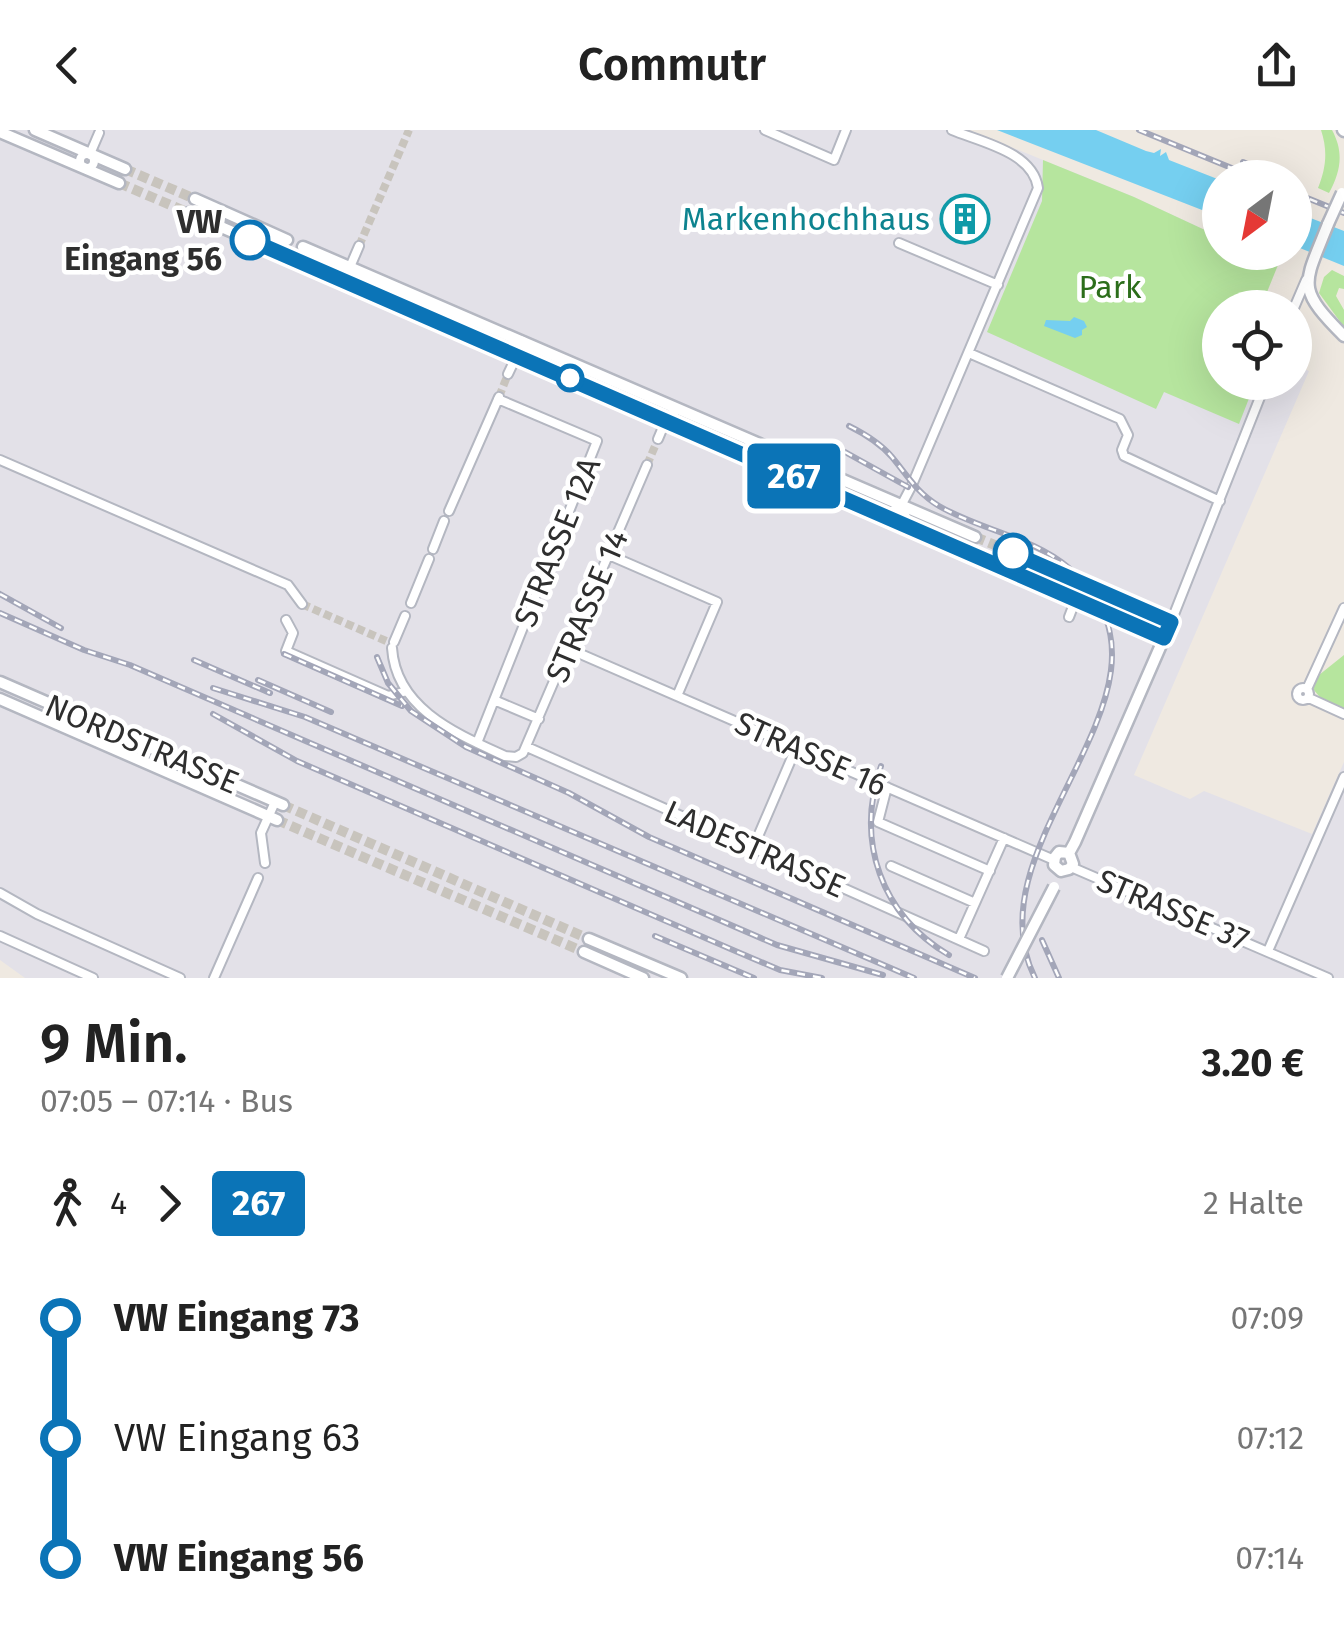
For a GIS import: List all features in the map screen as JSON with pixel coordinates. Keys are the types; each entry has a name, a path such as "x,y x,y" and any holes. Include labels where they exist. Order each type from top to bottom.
{"street":[{"path":"35,130 124,169"},
{"path":"765,130 834,160 846,130"},
{"path":"897,520 892,511 901,506 1036,198 1036,177 1020,159 952,130"},
{"path":"0,132 119,183"},
{"path":"84,168 94,164 90,154 98,133"},
{"path":"1302,290 1343,190"},
{"path":"194,200 287,240"},
{"path":"189,213 282,253"},
{"path":"899,242 998,285"},
{"path":"303,246 974,537"},
{"path":"344,280 353,277 350,267 360,246"},
{"path":"297,260 969,552"},
{"path":"1306,280 1309,290"},
{"path":"1312,300 1344,336"},
{"path":"516,355 526,352 522,342"},
{"path":"969,353 1120,419 1128,435 1122,450 1124,456 1220,501"},
{"path":"508,374 516,355"},
{"name":"STRASSE 12A","path":"448,510 498,398 596,441 477,744"},
{"path":"1068,853 1171,622 1259,400"},
{"path":"658,439 663,419 674,413 668,405"},
{"path":"765,463 771,450"},
{"path":"0,460 288,585 302,604"},
{"name":"STRASSE 14","path":"526,747 647,465"},
{"path":"835,494 841,480"},
{"path":"433,548 444,522"},
{"path":"1000,548 1171,622"},
{"path":"609,554 717,602 677,696"},
{"path":"411,602 430,558"},
{"path":"993,563 1164,638"},
{"path":"1069,617 1082,583"},
{"path":"1344,608 1308,693 1344,714"},
{"path":"405,616 393,645 397,674 407,691 444,727 477,744 516,757 526,747"},
{"path":"286,620 293,632 286,652 388,696 407,691"},
{"name":"STRASSE 16","path":"569,648 1054,860"},
{"name":"NORDSTRASSE","path":"0,682 279,803"},
{"name":"NORDSTRASSE","path":"0,699 272,818"},
{"path":"494,700 539,719"},
{"path":"140,760 146,746"},
{"name":"LADESTRASSE","path":"526,747 984,950"},
{"path":"753,848 796,748"},
{"path":"158,768 164,754"},
{"path":"1268,951 1344,778"},
{"path":"887,787 878,822 990,871"},
{"path":"265,863 261,833 279,803"},
{"path":"959,939 1004,838"},
{"path":"1007,978 1054,887 1074,861 1068,853 1059,852 1054,860 1066,869"},
{"path":"892,866 975,903"},
{"name":"STRASSE 37","path":"1066,869 1328,978"},
{"path":"214,978 258,878"},
{"path":"0,893 37,914 180,978"},
{"path":"0,936 93,978"},
{"path":"644,978 588,953 593,941 681,978"}],"shaded area":[{"path":"0,130 969,130 1202,229 1202,270 1243,270 1231,290 1202,290 1202,400 1296,400 1134,775 1190,799 1204,791 1312,834 1344,762 1344,978 25,978 0,960"}],"green space":[{"path":"1321,130 1332,130 1339,154 1329,193 1318,188 1325,159"},
{"name":"Park","path":"1043,160 1202,229 1202,270 1276,270 1268,290 1202,290 1202,400 1248,400 1239,424 1164,392 1156,409 987,332 1042,201"},
{"path":"1332,270 1344,276 1344,289 1339,288 1336,296 1344,310 1344,327 1319,293 1324,277"},
{"path":"998,552 1071,584 1070,589 995,560"},
{"path":"1344,655 1344,710 1324,702 1313,689 1319,675"}],"water":[{"path":"997,130 1096,130 1146,151 1154,153 1161,149 1160,156 1166,152 1169,160 1202,173 1202,210"},
{"path":"1312,219 1344,231 1344,266 1312,253"},
{"path":"1074,317 1087,327 1075,338 1044,326 1046,320 1070,321"}],"tunnel":[{"path":"359,246 409,130"},
{"path":"125,169 195,199"},
{"path":"119,183 189,213"},
{"path":"499,397 508,374"},
{"path":"647,465 658,439"},
{"path":"975,537 1000,547"},
{"path":"969,552 993,563"},
{"path":"302,604 393,644"},
{"path":"283,805 589,939"},
{"path":"277,820 584,952"}],"railway":[{"path":"1139,130 1212,160"},
{"path":"1312,200 1344,213"},
{"path":"849,426 882,447 931,501 1055,557 1069,568 1104,614 1112,662 1100,713 1030,872 1022,926 1035,978"},
{"path":"845,452 908,487"},
{"path":"0,594 61,628"},
{"path":"0,613 84,650 130,665 777,945 883,975"},
{"path":"284,654 402,706"},
{"path":"377,657 388,683 411,711 466,747 569,793 649,837 975,978"},
{"path":"194,660 270,693"},
{"path":"258,680 331,712"},
{"path":"213,688 305,717 914,978"},
{"path":"213,714 297,761 780,970 822,978"},
{"path":"881,766 871,822 880,874 906,919 949,955"},
{"path":"655,936 754,978"},
{"path":"1042,940 1059,978"}],"bus line":[{"name":"267","path":"250,240 1164,638 1171,622 1013,553"}],"place":[{"name":"Markenhochhaus","path":"965,219"},
{"name":"VW Eingang 56","path":"250,240"}]}
